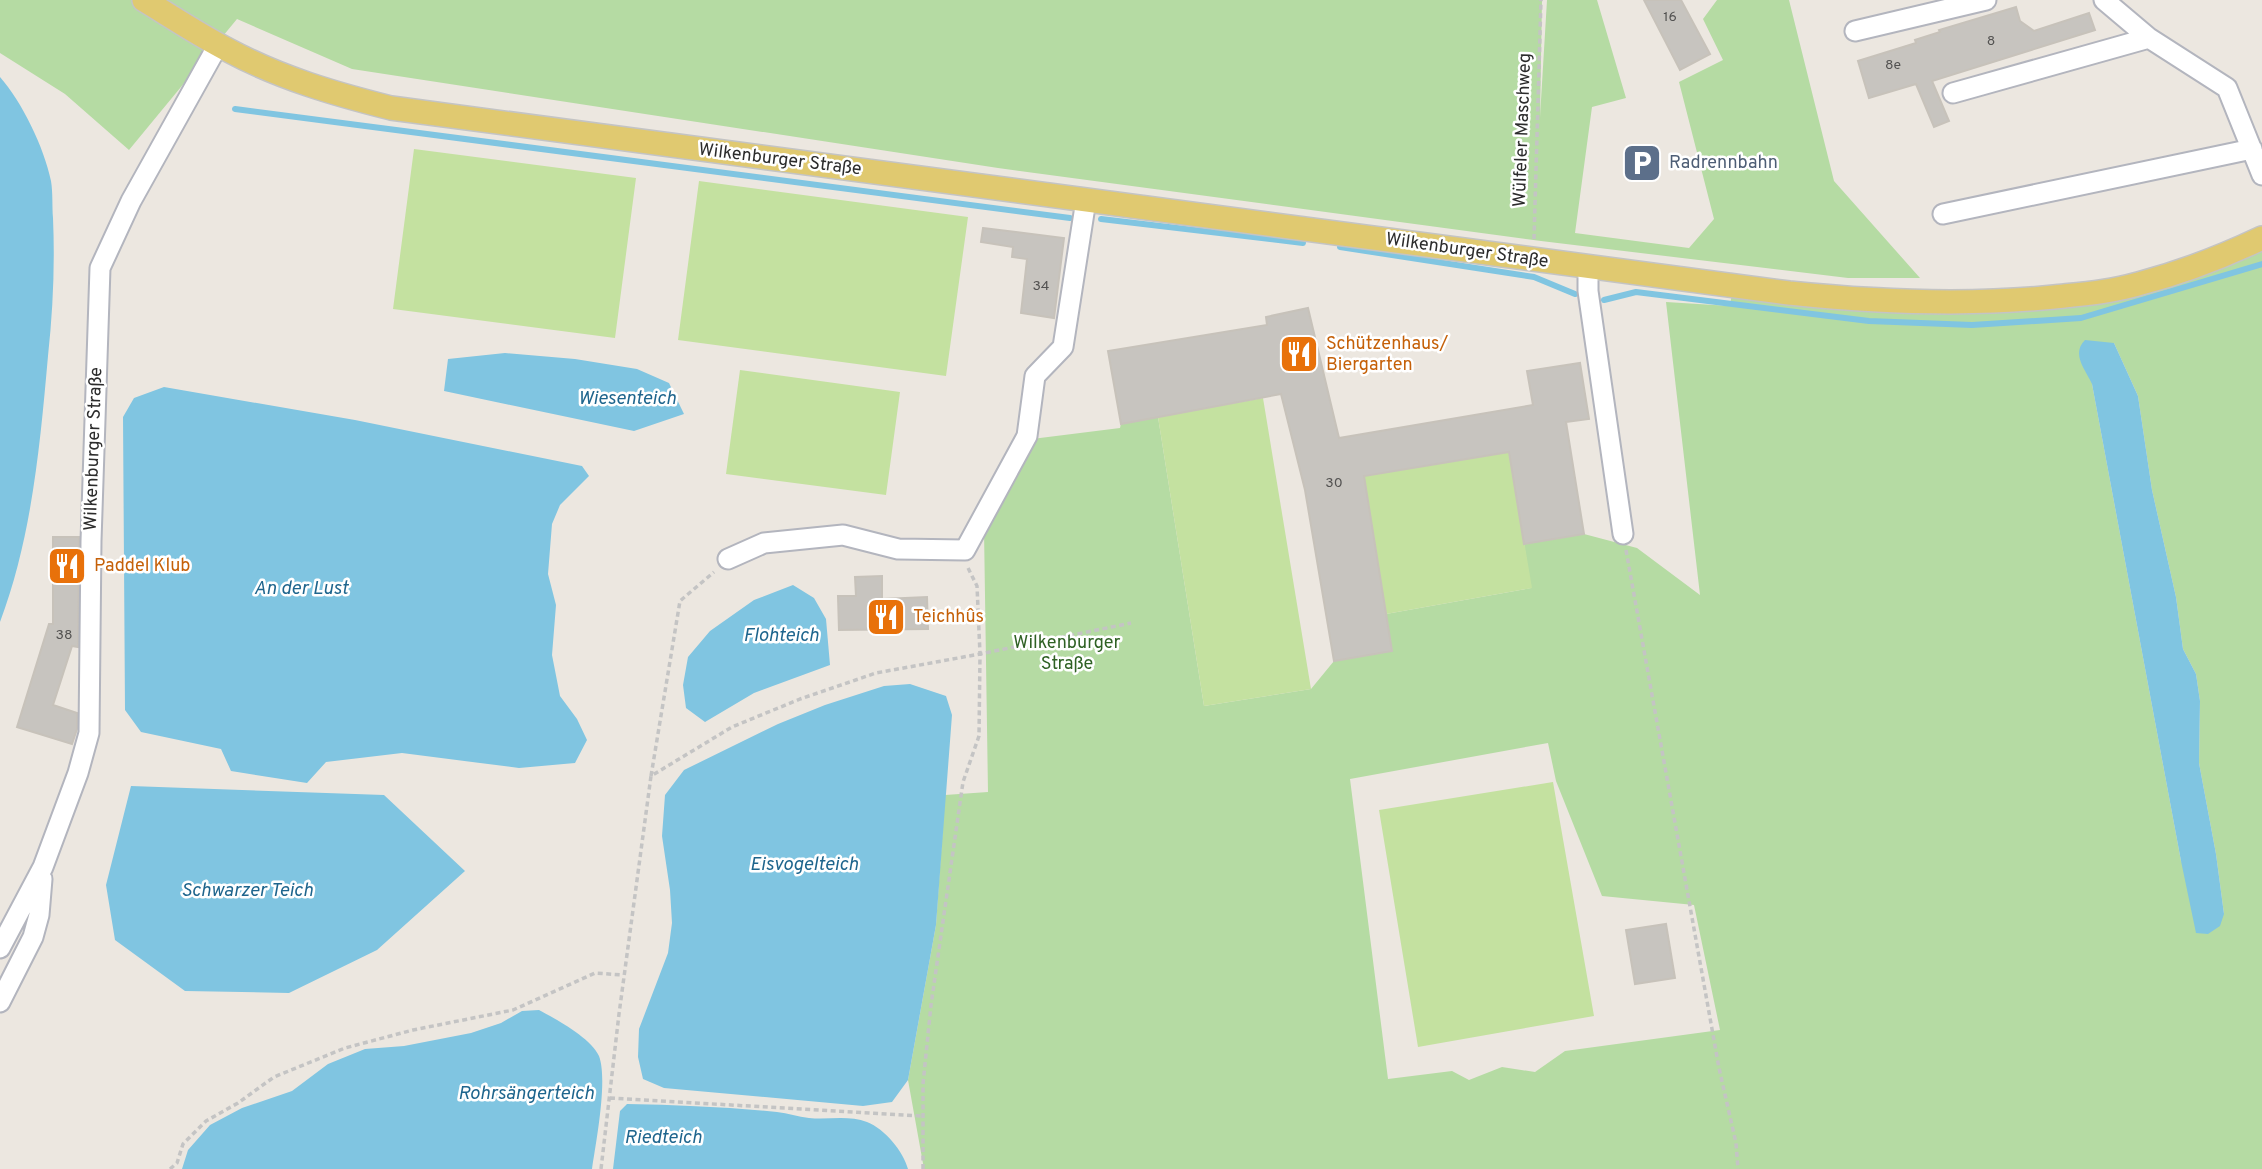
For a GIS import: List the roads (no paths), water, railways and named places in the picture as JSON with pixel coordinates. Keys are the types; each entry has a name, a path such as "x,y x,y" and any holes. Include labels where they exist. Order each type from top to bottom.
{"main road":[{"name":"Wilkenburger Straße","path":"144,0 218,45 270,70 324,91 391,108 1533,260 1860,300 1935,303 2010,301 2088,294 2136,285 2197,265 2262,238"}],"lane":[{"path":"1855,31 1986,0"},
{"path":"2104,0 2149,38 2227,88 2262,175"},
{"path":"1953,93 2149,38"},
{"name":"Wilkenburger Straße","path":"0,948 43,867 78,773 89,733 91,541 100,268 131,201 218,45"},
{"path":"1943,214 2252,149"},
{"path":"729,559 764,543 842,535 898,549 965,550 1027,436 1035,376 1063,347 1086,200"},
{"path":"1588,267 1588,291 1623,534"},
{"path":"0,1002 33,937 39,915 43,867"}],"water":[{"path":"0,77 24,112 48,168 52,190 54,252 50,339 33,490 20,557 0,622"},
{"path":"2085,340 2114,343 2138,396 2152,490 2176,597 2183,649 2196,674 2200,701 2199,763 2224,914 2220,926 2208,934 2196,933 2181,861 2092,384 2079,356"},
{"name":"Wiesenteich","path":"505,353 575,359 637,369 669,383 684,414 634,431 444,391 448,359"},
{"name":"An der Lust","path":"164,387 355,420 582,466 589,476 560,505 552,524 548,574 556,605 552,655 560,696 577,719 587,740 575,763 519,768 402,753 326,762 307,783 231,771 221,749 141,732 125,710 123,417 134,398"},
{"name":"Flohteich","path":"793,585 814,598 826,619 830,665 754,693 705,722 686,708 683,685 688,657 710,631 754,600"},
{"name":"Eisvogelteich","path":"910,684 946,696 952,715 936,925 908,1080 892,1102 863,1106 664,1088 643,1079 638,1057 639,1029 668,953 672,923 662,836 665,795 684,770 778,724 884,686"},
{"name":"Schwarzer Teich","path":"131,786 384,795 465,871 377,950 289,993 185,991 115,940 106,885"},
{"name":"Rohrsängerteich","path":"539,1010 589,1042 599,1056 602,1095 592,1169 182,1169 188,1150 210,1125 242,1108 292,1091 328,1064 365,1049 404,1046 471,1033 501,1023 522,1011"},
{"name":"Riedteich","path":"627,1104 740,1109 809,1118 860,1120 874,1125 887,1135 902,1155 908,1169 613,1169 620,1111"}],"waterway":[{"path":"235,109 1070,218"},
{"path":"1101,219 1303,243"},
{"path":"1340,247 1534,277 1575,294"},
{"path":"1604,300 1636,292 1869,321 1972,325 2081,318 2262,264"}],"place":[{"name":"Radrennbahn","path":"1642,163"},
{"name":"Schützenhaus/ Biergarten","path":"1299,354"},
{"name":"Paddel Klub","path":"67,566"},
{"name":"Teichhûs","path":"886,617"}]}
